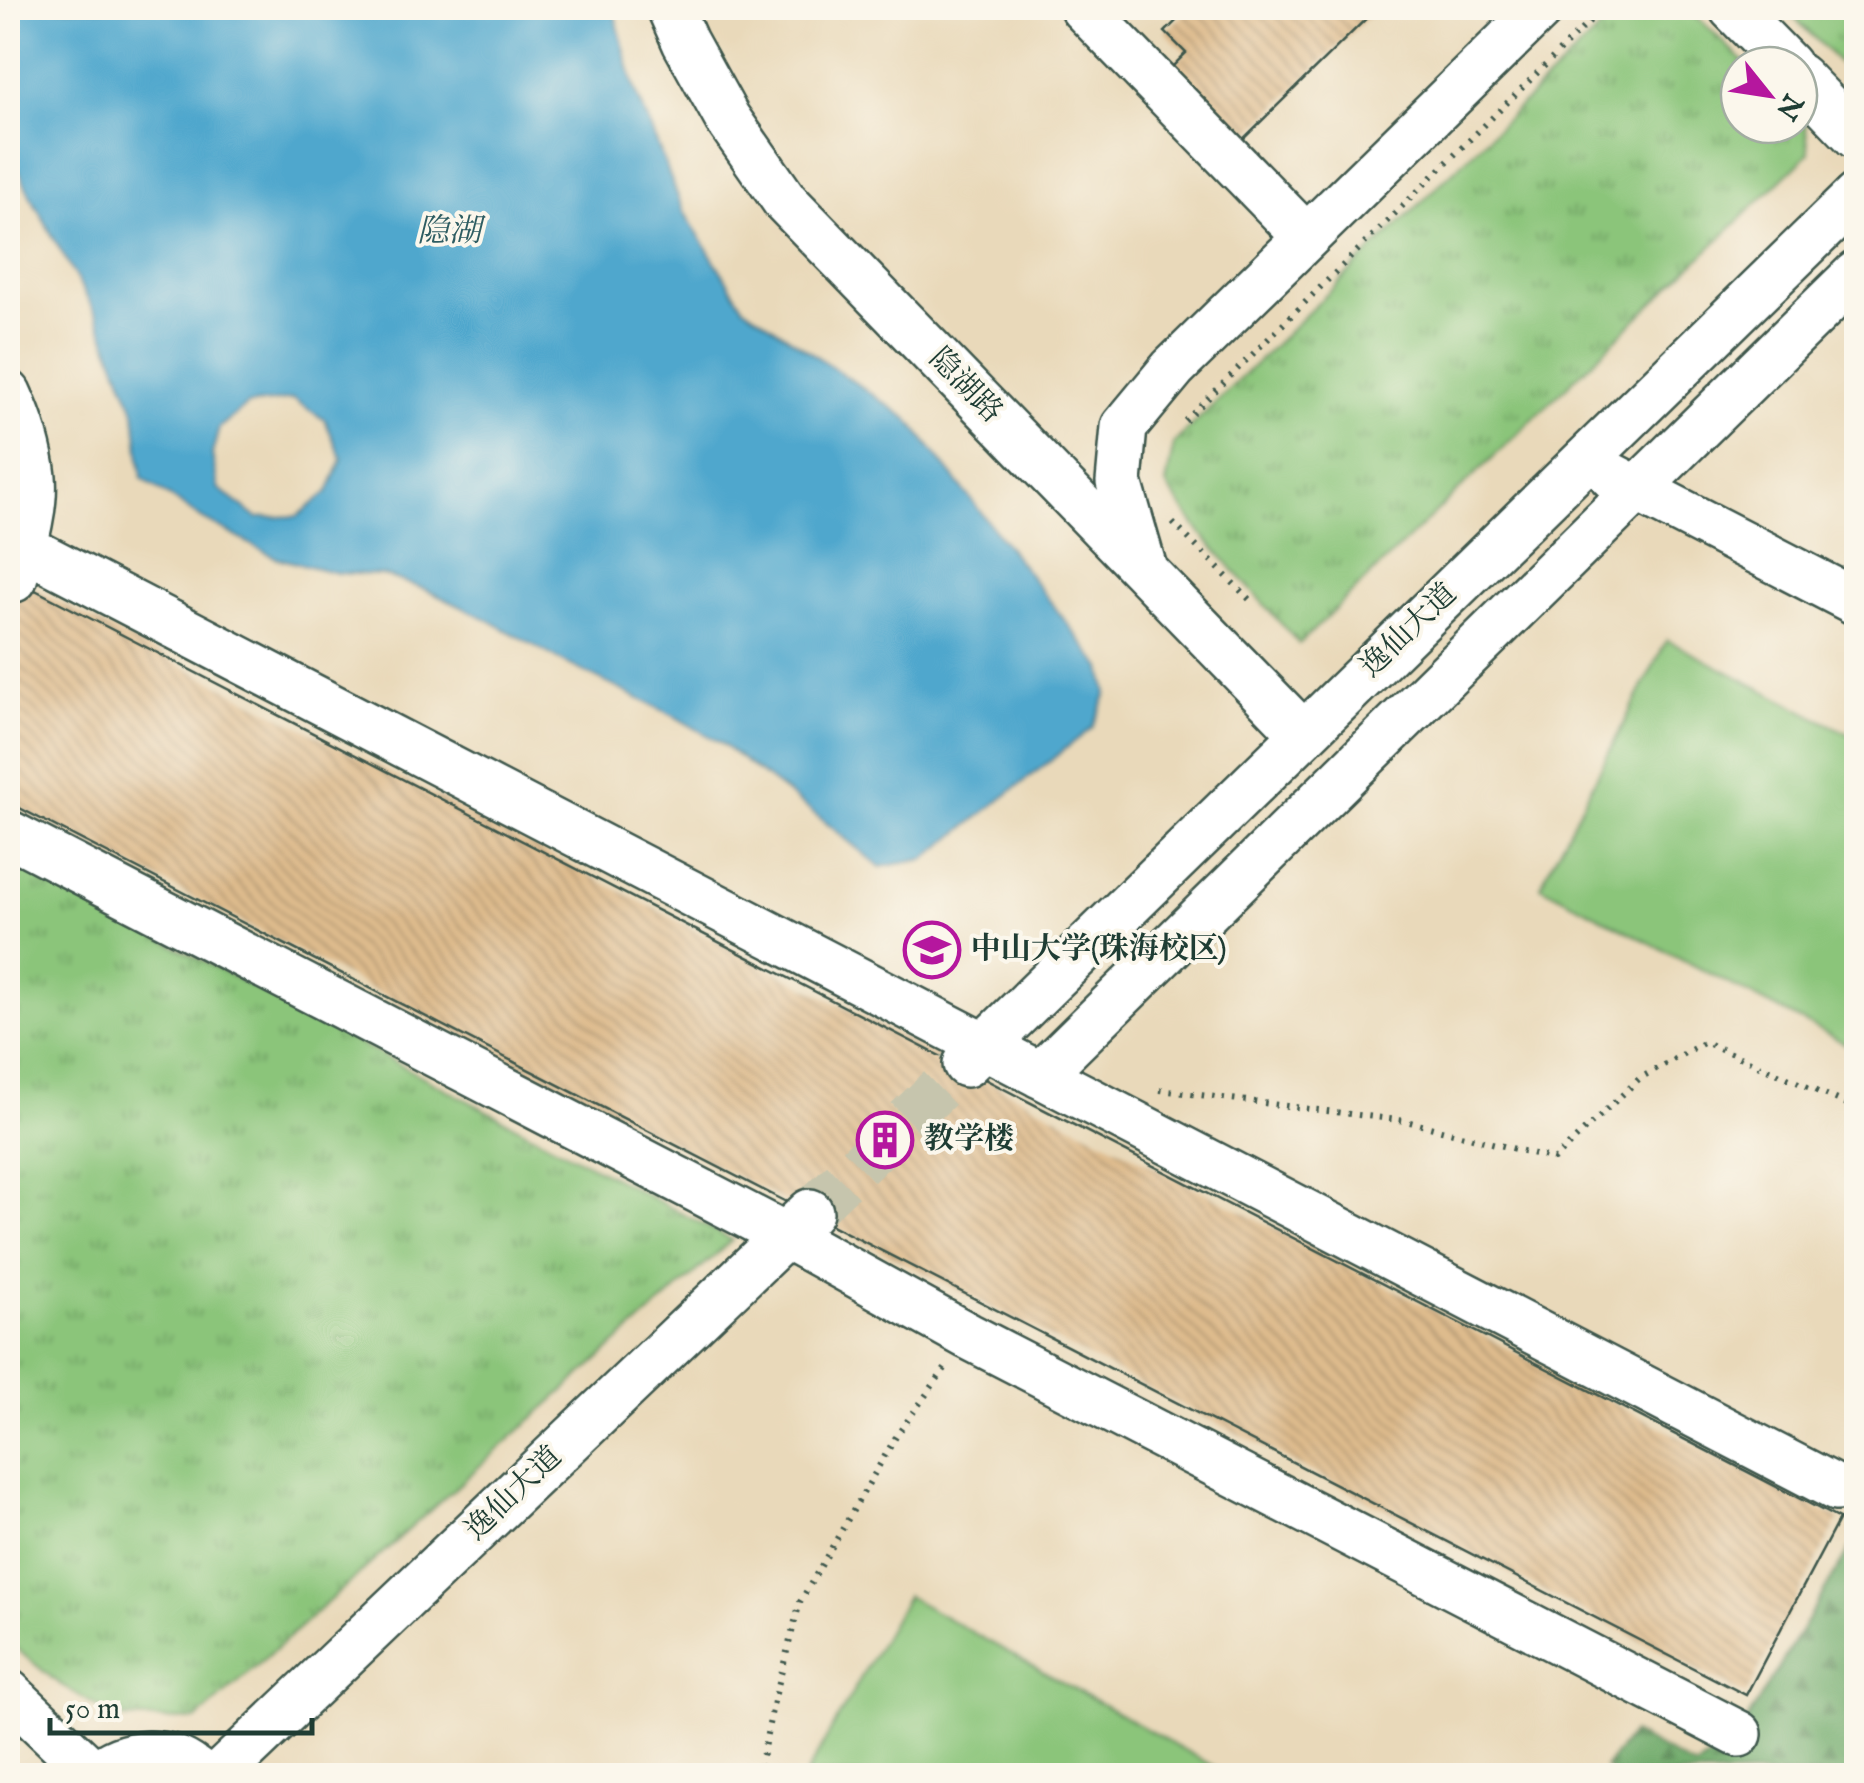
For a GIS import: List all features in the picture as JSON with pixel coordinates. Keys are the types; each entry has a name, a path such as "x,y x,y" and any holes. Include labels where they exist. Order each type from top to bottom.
{"street":[{"name":"隐湖路","path":"670,8 727,118 785,202 1302,734"},
{"path":"1083,8 1306,237"},
{"path":"1144,571 1119,482 1124,427 1173,368 1541,8"},
{"path":"1732,8 1768,45"},
{"path":"1819,97 1856,136"},
{"name":"逸仙大道","path":"973,1057 1856,196"},
{"path":"1040,1075 1856,274"},
{"path":"8,393 18,416 33,479 30,514 15,555 973,1057 1040,1075 1836,1488"},
{"path":"1584,462 1856,602"},
{"path":"8,833 798,1224 968,1336 1738,1734"},
{"name":"逸仙大道","path":"218,1776 798,1224"},
{"path":"8,1692 94,1774 116,1759 142,1752 167,1755 202,1776"}],"path":[{"path":"1179,427 1604,8"},
{"path":"1172,522 1250,600"},
{"path":"1156,1090 1406,1121 1554,1159 1640,1078 1705,1042 1856,1108"},
{"path":"758,1776 800,1602 896,1435 968,1336"}],"shaded area":[{"name":"中山大学(珠海校区)","path":"8,8 1856,8 1856,1775 8,1775"}],"green space":[{"path":"1621,8 1688,8 1726,45 1719,45 1719,145 1808,145 1809,153 1299,644 1200,532 1166,485 1174,443"},
{"path":"1785,8 1856,8 1856,73 1845,69"},
{"path":"1667,640 1856,738 1856,1049 1540,886"},
{"path":"8,858 732,1240 196,1720 116,1718 58,1683 8,1642"},
{"path":"1856,1538 1856,1775 1617,1776 1605,1768 1632,1733 1696,1768 1739,1734"},
{"path":"907,1596 1229,1775 806,1775"}],"water":[{"name":"隐湖","path":"8,8 613,8 635,89 684,212 743,306 908,419 1102,668 1107,693 1093,727 925,859 880,867 719,742 483,617 383,575 337,573 277,558 203,519 142,478 135,412 97,316 8,148","holes":["293,399 325,420 342,459 328,492 298,516 257,518 218,488 212,454 219,428 247,405"]}],"building":[{"path":"1189,8 1377,8 1231,151 1160,79 1186,53 1165,32"},
{"name":"教学楼","path":"8,576 1839,1519 1746,1695 8,802"}],"tunnel":[{"path":"810,1212 962,1067"}],"place":[{"name":"中山大学(珠海校区)","path":"932,950"},
{"name":"教学楼","path":"885,1140"}]}
